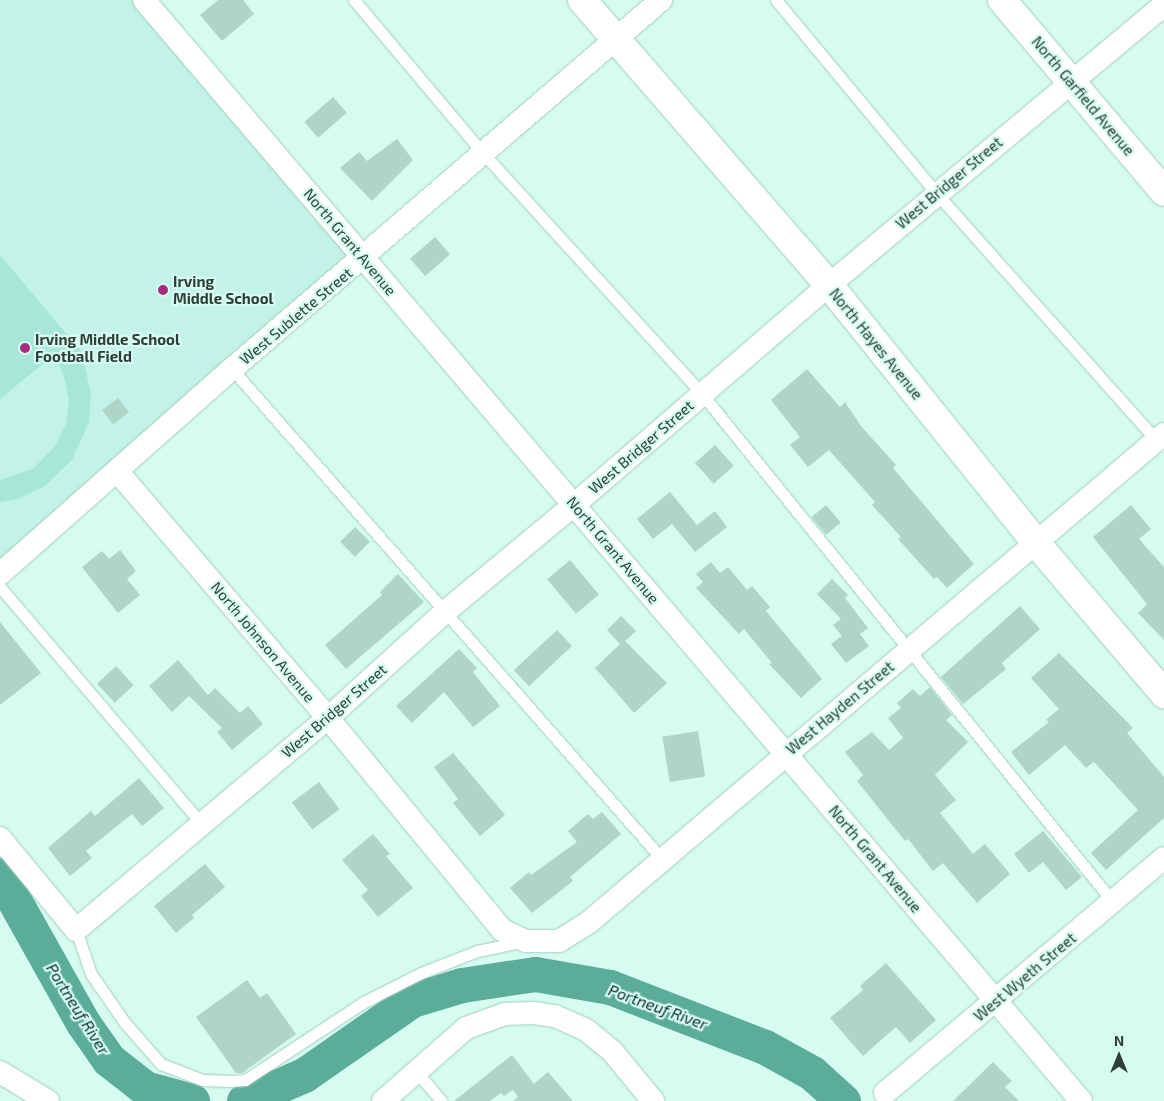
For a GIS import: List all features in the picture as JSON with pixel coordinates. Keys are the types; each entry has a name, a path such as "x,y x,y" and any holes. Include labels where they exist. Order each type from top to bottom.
{"street":[{"name":"North Hayes Avenue","path":"582,0 829,285 1037,544 1164,694"},
{"name":"West Sublette Street","path":"0,574 232,369 364,258 661,0"},
{"name":"North Garfield Avenue","path":"1002,0 1164,192"},
{"name":"North Grant Avenue","path":"154,4 364,258 1081,1101"},
{"name":"West Bridger Street","path":"76,930 328,718 445,612 574,505 829,285 1164,5"},
{"name":"West Hayden Street","path":"502,930 526,941 558,941 588,923 785,753 1162,441"},
{"name":"North Johnson Avenue","path":"117,471 328,718 502,930"},
{"path":"0,838 76,930"},
{"name":"West Wyeth Street","path":"885,1094 997,1002 1164,858"},
{"path":"382,1101 466,1028 505,1014 533,1013 555,1016 586,1030 612,1051 653,1101"},
{"path":"0,1072 48,1101"}],"lane":[{"path":"354,0 483,153 702,394 908,652 1113,902"},
{"path":"776,0 937,194 1162,441"},
{"path":"232,369 662,859"},
{"path":"0,587 202,824"},
{"path":"76,930 91,974 125,1024 161,1064 203,1080 231,1081 245,1080 362,1003 421,973 477,952 526,941"},
{"path":"417,1072 441,1101"}],"shaded area":[{"name":"Irving Middle School","path":"0,0 144,0 364,258 0,574"},
{"path":"0,255 81,351 91,393 89,422 72,460 45,486 18,499 0,502 0,480 34,468 55,446 66,425 69,402 64,377 55,354 0,399"}],"building":[{"path":"218,0 243,0 254,14 222,41 200,15"},
{"path":"333,97 347,113 318,138 304,122"},
{"path":"397,139 413,160 372,201 340,168 359,152 367,161"},
{"path":"435,237 450,254 425,276 410,259"},
{"path":"807,369 840,407 845,402 861,426 896,465 893,468 974,564 947,588 937,577 934,579 898,539 901,537 872,505 875,502 829,450 808,467 790,445 800,437 771,400"},
{"path":"118,398 129,412 113,424 102,410"},
{"path":"715,445 734,466 714,484 695,463"},
{"path":"670,492 697,525 715,511 727,527 695,552 672,524 653,539 637,519"},
{"path":"826,505 841,523 826,535 811,517"},
{"path":"1131,505 1151,529 1139,539 1164,567 1164,640 1138,613 1147,604 1093,537"},
{"path":"355,527 370,542 355,557 340,542"},
{"path":"120,550 136,571 127,579 140,595 118,613 82,567 102,551 109,559"},
{"path":"570,560 599,594 576,614 547,579"},
{"path":"711,562 720,573 728,567 747,590 752,586 770,607 766,611 822,679 801,698 769,664 772,663 744,629 739,634 696,588 703,582 696,574"},
{"path":"398,574 424,602 346,669 325,645 382,595 380,592"},
{"path":"832,579 848,595 845,598 868,628 860,634 869,646 846,663 831,644 842,636 833,625 841,619 817,594"},
{"path":"1020,606 1040,629 1002,663 1006,669 963,704 941,677"},
{"path":"621,616 636,631 625,641 667,683 634,713 595,668 620,644 607,630"},
{"path":"0,622 41,673 0,705"},
{"path":"557,630 572,646 529,686 514,670"},
{"path":"459,649 477,668 473,672 500,706 473,727 444,692 412,723 396,706"},
{"path":"1059,653 1133,728 1127,733 1164,777 1164,818 1106,870 1091,853 1138,810 1094,762 1086,768 1065,745 1029,775 1011,752 1049,722 1046,720 1059,709 1031,678"},
{"path":"178,660 208,695 215,688 240,713 248,706 263,724 232,750 217,732 222,728 189,696 172,712 149,686"},
{"path":"116,666 134,685 115,703 97,684"},
{"path":"930,687 952,715 946,720 968,742 935,775 956,800 940,813 973,854 985,844 1010,874 977,903 943,863 933,871 908,839 905,841 857,781 863,775 845,752 872,732 889,750 903,738 888,718 901,708 897,703 913,689 920,696"},
{"path":"698,731 705,776 670,782 662,737"},
{"path":"453,753 505,815 480,836 453,803 458,799 434,767"},
{"path":"139,778 164,808 142,826 132,814 86,851 92,858 70,876 48,848 91,811 95,816"},
{"path":"319,782 339,809 312,830 292,802"},
{"path":"602,812 621,834 570,877 573,881 532,913 510,888 529,872 531,875 577,842 568,831 588,814 593,819"},
{"path":"1043,831 1082,877 1066,890 1043,862 1029,873 1014,854"},
{"path":"373,834 390,854 386,856 413,888 378,917 361,896 368,890 342,860"},
{"path":"205,864 225,887 192,915 194,918 176,933 154,906"},
{"path":"886,963 936,1020 910,1043 896,1027 863,1056 830,1018 863,990 860,986"},
{"path":"247,980 260,998 267,993 296,1034 242,1073 236,1073 196,1017"},
{"path":"512,1055 534,1084 548,1072 573,1101 513,1101 518,1097 513,1090 504,1096 501,1093 490,1101 454,1101"},
{"path":"993,1062 1012,1081 1005,1087 1019,1101 953,1101"}],"waterway":[{"name":"Portneuf River","path":"0,875 83,1023 109,1060 145,1088 192,1101"},
{"name":"Portneuf River","path":"244,1101 304,1075 412,1000 462,985 535,974 610,987 765,1047 812,1073 843,1101"}],"place":[{"name":"Irving Middle School","path":"163,290"},
{"name":"Irving Middle School Football Field","path":"25,348"}]}
